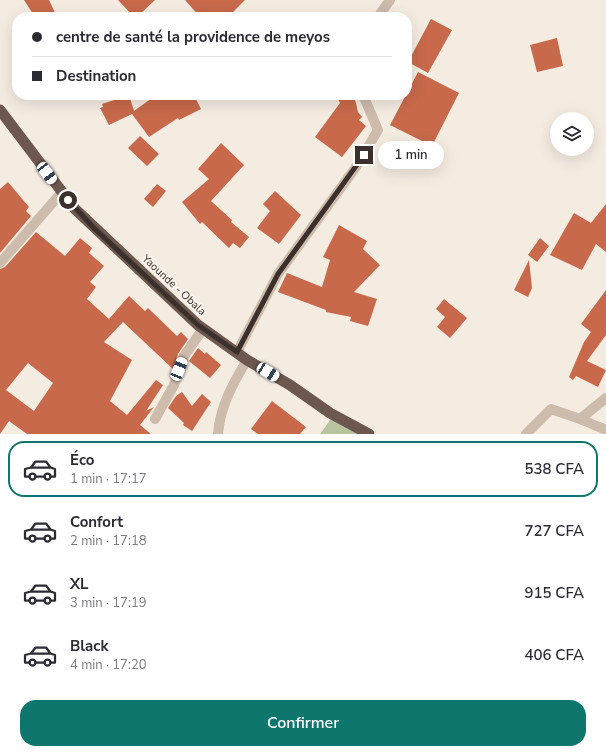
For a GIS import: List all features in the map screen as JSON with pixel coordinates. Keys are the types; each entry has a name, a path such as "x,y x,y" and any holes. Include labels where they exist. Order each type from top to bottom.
{"highway":[{"name":"Yaounde - Obala","path":"0,110 62,192 93,227 202,329 247,360 290,385 330,413 369,434"}],"street":[{"path":"382,12 390,0"},
{"path":"237,352 278,274 356,167 378,130 365,100"},
{"path":"0,263 62,192"},
{"path":"155,419 174,385 184,356 202,329"},
{"path":"218,434 220,414 234,381 247,360"},
{"path":"580,419 606,398"},
{"path":"526,434 551,409 606,430"}],"green space":[{"path":"336,412 372,434 320,434"}],"building":[{"path":"24,0 49,0 55,12 32,12"},
{"path":"118,0 155,0 142,12 129,12"},
{"path":"185,0 245,0 233,12 196,12"},
{"path":"431,19 452,30 428,73 412,64 412,55"},
{"path":"557,38 563,66 537,72 530,45"},
{"path":"418,72 459,93 432,146 390,125 403,100 412,100 412,83"},
{"path":"114,100 131,100 134,111 149,100 196,100 201,109 179,120 178,118 149,137 132,114 109,125 100,108 103,107 102,104"},
{"path":"338,100 355,100 358,112 362,117 359,120 366,126 342,157 315,137 340,103"},
{"path":"140,136 159,154 147,166 128,148"},
{"path":"221,143 244,165 211,201 232,220 231,222 249,237 240,248 233,243 229,248 202,222 200,224 182,202 209,179 198,169"},
{"path":"8,182 29,207 26,211 31,216 0,253 0,189"},
{"path":"157,184 166,191 153,207 144,199"},
{"path":"275,191 301,215 279,244 257,228 270,211 263,204"},
{"path":"606,204 606,252 596,244 582,270 550,255 574,213 591,223"},
{"path":"339,225 367,241 363,249 380,265 354,292 377,299 368,326 350,321 351,317 326,312 326,310 278,292 287,273 322,287 330,260 323,257"},
{"path":"36,232 65,256 80,238 92,248 89,253 104,266 90,282 96,287 87,299 109,319 129,296 145,311 148,308 177,336 181,332 188,339 178,354 173,369 123,322 104,342 132,360 110,401 127,415 156,380 163,385 146,411 154,407 140,425 151,434 27,434 9,421 0,434 0,269 5,267","holes":["28,363 53,383 34,411 6,390"]},
{"path":"540,238 549,246 537,262 528,255"},
{"path":"529,260 532,288 528,297 514,290"},
{"path":"606,290 606,335 587,361 606,370 598,387 576,376 573,380 569,377 584,342 591,332 581,324"},
{"path":"444,299 467,318 450,338 437,327 445,317 436,309"},
{"path":"198,348 205,354 206,352 221,365 210,378 189,361"},
{"path":"182,392 192,406 202,394 211,402 192,431 183,425 184,423 168,408 176,396"},
{"path":"272,401 306,427 300,434 258,434 251,429"}],"route":[{"path":"68,200 93,227 202,329 237,352 278,274 364,155"}]}
